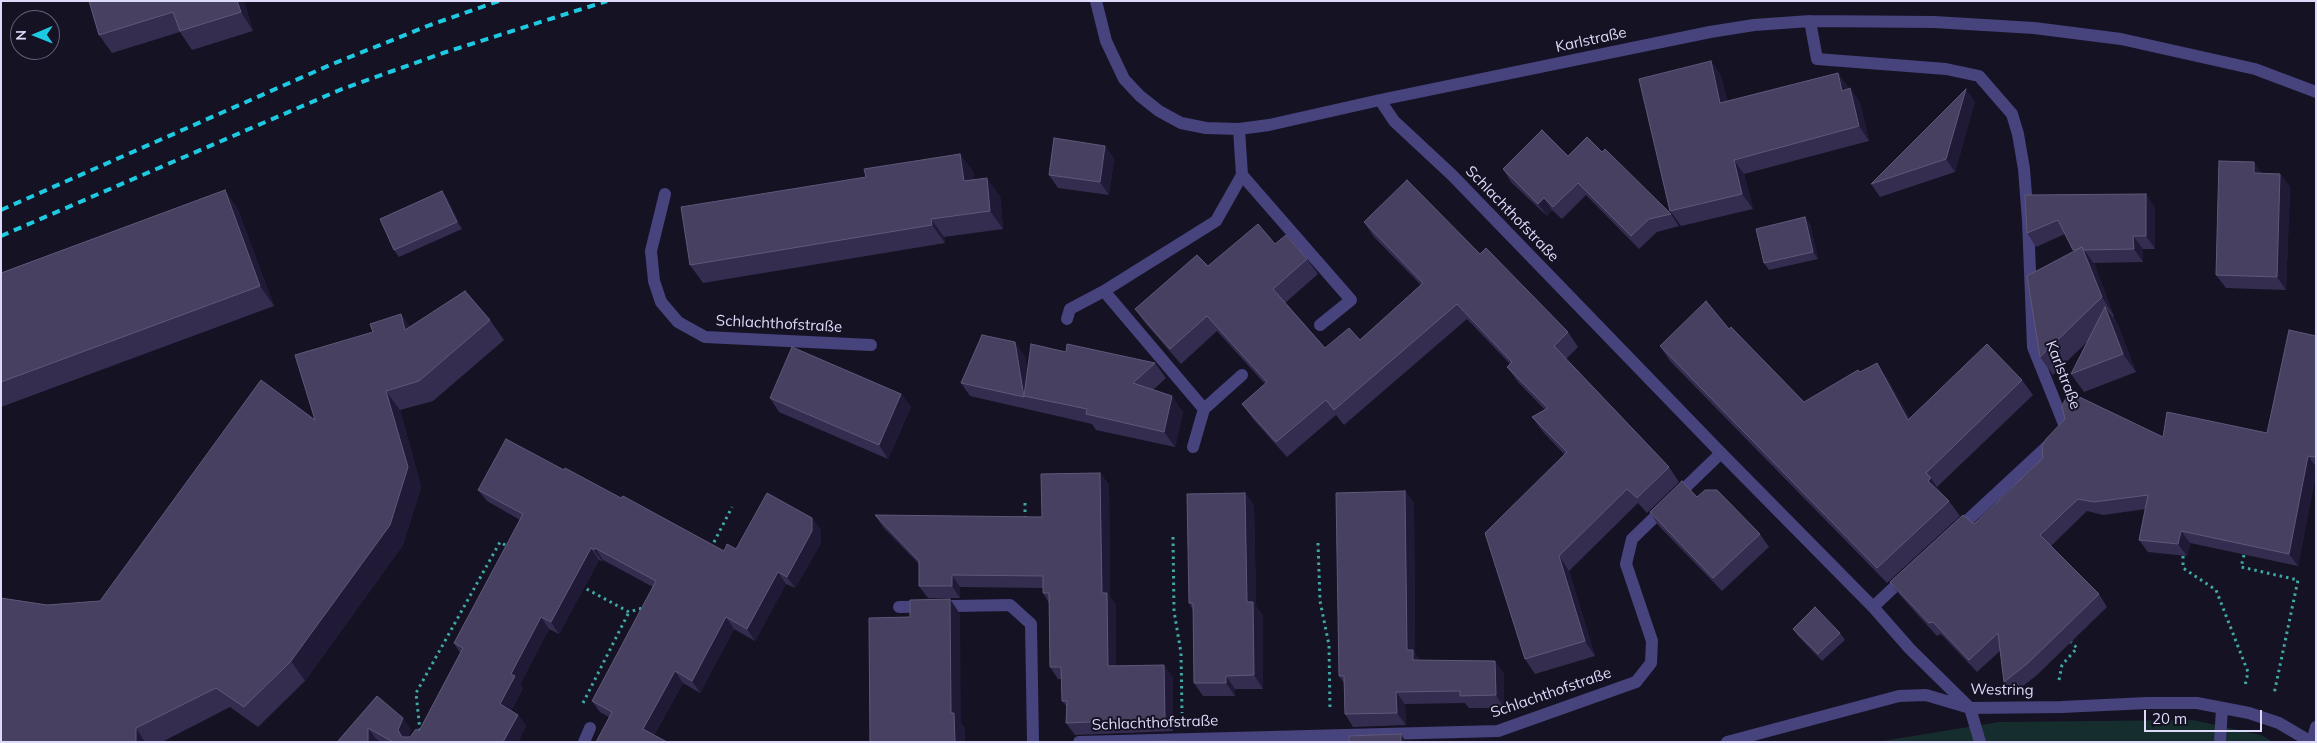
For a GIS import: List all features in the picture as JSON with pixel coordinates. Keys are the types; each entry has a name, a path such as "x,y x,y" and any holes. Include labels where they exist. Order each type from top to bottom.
{"street":[{"path":"1096,1 1106,41 1124,80 1159,111 1181,123 1206,128 1239,129 1306,118 1380,100"},
{"name":"Karlstraße","path":"1380,100 1710,32 1754,25 1810,21 1934,22 2034,28 2121,39 2255,69 2316,92"},
{"name":"Karlstraße","path":"1810,21 1816,59 1946,69 1979,76 2012,114 2018,134 2024,170 2028,222 2033,347 2066,428 1946,539"},
{"name":"Schlachthofstraße","path":"1380,100 1394,122 1452,175 1873,607 1910,649 1970,708"},
{"path":"1067,319 1070,310 1216,221 1242,174 1239,129"},
{"path":"1242,174 1351,300 1320,325"},
{"name":"Schlachthofstraße","path":"664,194 651,251 654,281 660,302 678,322 705,337 871,344"},
{"path":"1104,291 1204,409"},
{"path":"1193,447 1204,409 1242,375"},
{"name":"Schlachthofstraße","path":"1079,742 1498,731 1636,682 1651,663 1652,641 1626,564 1632,539 1721,453"},
{"path":"1873,607 1917,566"},
{"path":"899,607 1010,605 1031,624 1033,742"},
{"name":"Westring","path":"1727,742 1899,696 1926,695 1970,708 2062,707 2147,702 2197,703 2249,713 2279,723 2311,742"},
{"path":"1970,708 1980,742"},
{"path":"2220,742 2222,708"},
{"path":"2311,742 2316,727"},
{"path":"584,742 590,728"}],"path":[{"path":"1025,503 1025,521"},
{"path":"706,556 732,507"},
{"path":"1173,537 1174,611 1181,653 1183,739"},
{"path":"420,731 416,693 500,542 517,552"},
{"path":"1318,543 1320,601 1329,645 1330,735"},
{"path":"2244,555 2242,567 2298,580 2272,704"},
{"path":"2183,556 2184,568 2216,590 2248,672 2243,694"},
{"path":"577,584 629,612 647,607"},
{"path":"590,728 580,709 629,612"},
{"path":"2058,687 2062,665 2077,648 2071,642"}],"green space":[{"path":"2193,720 2261,735 2273,742 1876,742 1999,722"}],"building":[{"path":"89,1 237,1 241,12 180,31 173,12 99,35"},
{"path":"1711,61 1720,103 1838,73 1842,91 1850,88 1859,126 1734,160 1742,194 1670,211 1639,79"},
{"path":"1966,89 1946,159 1871,184"},
{"path":"1542,130 1568,156 1587,137 1602,152 1605,149 1671,214 1649,219 1631,236 1578,183 1553,207 1544,198 1538,204 1503,169"},
{"path":"1054,138 1105,146 1100,182 1049,175"},
{"path":"960,154 964,181 987,178 990,211 931,219 932,225 690,265 681,207 866,177 864,169"},
{"path":"2219,161 2254,162 2254,173 2280,174 2277,277 2216,275"},
{"path":"1407,180 1480,254 1486,248 1568,332 1554,346 1669,467 1637,498 1627,489 1559,556 1585,641 1525,659 1485,533 1567,452 1532,417 1548,408 1507,367 1512,362 1457,304 1334,410 1326,400 1276,442 1242,404 1267,382 1207,316 1170,349 1135,309 1197,255 1208,266 1258,224 1275,244 1286,235 1307,259 1273,289 1325,348 1349,328 1360,340 1423,283 1364,222"},
{"path":"225,190 260,286 1,382 1,273"},
{"path":"442,191 457,222 394,250 380,219"},
{"path":"2146,194 2146,236 2133,236 2134,249 2084,250 2082,247 2073,250 2058,220 2027,233 2025,195"},
{"path":"1805,217 1813,252 1764,263 1756,229"},
{"path":"2082,247 2102,297 2040,357 2027,276"},
{"path":"465,291 490,320 419,381 386,391 408,467 390,525 291,661 244,707 216,688 136,728 136,742 1,742 1,598 47,605 100,601 261,380 315,420 295,355 373,332 370,324 401,314 405,330"},
{"path":"1706,301 1729,329 1731,327 1804,402 1858,370 1860,372 1877,363 1908,420 1987,344 2022,380 1926,473 1931,478 1928,481 1949,501 1877,568 1660,346"},
{"path":"2105,307 2123,354 2071,374"},
{"path":"2289,330 2316,336 2316,457 2308,456 2289,554 2181,531 2178,544 2139,540 2148,495 2094,502 2078,499 2040,535 2099,594 2028,663 2004,682 1998,633 1969,660 1933,622 1929,623 1890,582 1963,515 1974,524 2043,458 2042,446 2065,419 2062,406 2069,392 2163,437 2167,412 2267,433"},
{"path":"982,335 1015,342 1024,397 961,383"},
{"path":"1031,344 1066,352 1067,344 1155,363 1133,383 1172,396 1164,432 1086,414 1087,409 1024,396"},
{"path":"792,347 901,394 879,445 770,398"},
{"path":"506,439 621,498 623,496 724,551 727,544 736,549 767,493 812,518 812,531 787,577 778,572 747,629 726,617 692,681 675,671 643,729 667,742 596,742 612,712 592,701 656,581 595,548 594,550 591,548 551,622 541,617 511,674 515,676 500,704 518,715 503,742 393,742 368,728 368,742 338,742 377,696 403,718 398,730 402,737 410,737 416,729 419,731 463,648 454,643 523,514 478,490"},
{"path":"1100,473 1102,593 1107,593 1108,666 1164,665 1165,719 1066,723 1067,701 1062,701 1061,667 1050,667 1049,593 1043,593 1043,576 952,575 952,586 919,586 919,561 875,515 1042,517 1041,474"},
{"path":"1682,481 1697,497 1705,490 1717,490 1760,534 1713,578 1650,512"},
{"path":"1405,491 1407,650 1413,650 1413,660 1495,661 1496,695 1460,696 1460,691 1396,692 1397,713 1345,714 1344,676 1339,676 1336,493"},
{"path":"1245,493 1247,602 1253,602 1254,675 1226,676 1226,683 1194,683 1193,603 1189,603 1187,494"},
{"path":"950,599 951,713 954,713 955,742 870,742 869,618 910,617 910,600"},
{"path":"1815,607 1840,633 1818,654 1793,629"},
{"path":"1401,734 1401,742 1349,742 1349,736"},
{"path":"1169,741 1169,742 1123,742"}],"railway":[{"path":"1,210 330,65 430,25 499,1"},
{"path":"1,236 342,89 446,52 607,1"}]}
